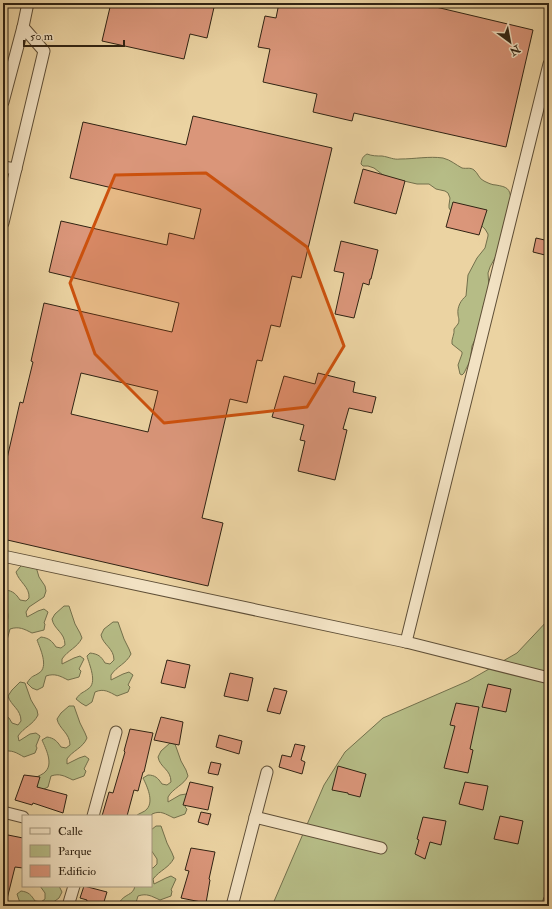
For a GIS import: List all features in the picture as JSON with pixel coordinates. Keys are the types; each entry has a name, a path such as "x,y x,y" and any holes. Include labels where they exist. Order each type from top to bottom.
{"street":[{"path":"4,95 23,27 28,3"},
{"path":"3,223 44,51 23,27"},
{"path":"406,642 549,64"},
{"path":"3,167 16,169"},
{"path":"3,556 406,642 549,678"},
{"path":"93,815 116,732"},
{"path":"232,906 267,772"},
{"path":"3,812 22,817"},
{"path":"255,816 381,848"},
{"path":"68,906 74,887"},
{"path":"548,906 549,901"}],"highlighted area":[{"path":"206,173 307,247 344,346 307,407 164,423 95,354 70,283 115,175"}],"green space":[{"path":"367,154 396,159 432,157 443,158 462,168 473,169 482,180 505,187 510,193 511,200 496,256 488,273 489,288 483,307 483,322 472,346 470,361 462,375 460,374 458,365 462,352 452,344 454,329 459,323 459,306 466,296 468,275 477,258 485,248 488,234 485,229 473,218 451,211 449,208 450,198 448,193 445,191 436,189 429,184 417,184 391,178 383,175 374,168 363,166 361,164 362,159"},
{"path":"28,559 34,560 39,577 45,586 46,591 44,597 29,607 26,612 27,617 44,609 48,612 44,623 44,630 32,633 24,629 13,628 10,629 7,640 3,642 3,627 8,619 8,615 3,593 6,590 11,591 16,594 20,600 26,601 29,598 28,591 17,576 16,572"},
{"path":"64,606 69,606 75,624 82,638 78,644 62,659 62,664 80,656 84,659 79,669 81,671 79,677 68,680 55,675 46,676 43,687 37,690 32,688 27,683 31,677 42,670 44,662 37,640 44,637 50,640 56,647 61,648 65,645 63,637 53,623 52,619"},
{"path":"549,619 549,906 272,906 324,785 345,752 383,718 468,681 517,653"},
{"path":"113,622 118,622 131,654 127,660 111,675 111,680 129,672 133,675 128,685 130,687 128,692 117,696 104,690 95,692 92,702 86,706 76,699 91,686 93,678 87,656 90,653 95,654 101,657 105,663 110,664 114,660 112,652 101,635 104,629"},
{"path":"20,682 25,683 38,715 34,721 18,736 19,741 30,734 36,733 40,736 35,753 24,757 11,751 3,752 3,714 9,718 12,723 18,725 21,721 18,710 8,696"},
{"path":"69,706 74,706 87,738 83,744 69,756 67,759 67,764 85,756 89,759 84,769 86,771 84,776 73,780 60,775 51,776 48,787 42,790 37,788 35,778 45,772 48,768 49,760 42,740 47,737 55,740 61,747 66,748 70,745 68,737 57,719"},
{"path":"170,743 175,744 188,776 184,782 168,797 168,802 180,795 186,794 190,797 185,807 187,809 185,814 174,818 161,812 152,815 138,815 146,810 150,802 149,794 143,778 150,775 156,777 162,784 167,785 171,782 169,774 159,761 158,757 161,751"},
{"path":"156,826 161,826 174,858 170,864 153,879 154,884 171,876 176,879 171,890 171,896 160,900 149,895 141,895 138,896 135,906 122,906 119,903 131,893 135,887 152,887 152,868 157,864 157,859 152,852 152,829"},
{"path":"41,887 60,887 62,892 59,898 48,906 21,906 17,894 21,891 26,892 30,894 35,901 41,902 45,899 45,893"}],"building":[{"path":"111,3 215,3 207,38 190,34 184,59 102,41"},
{"path":"279,3 419,3 533,30 506,147 354,113 352,121 313,112 317,94 263,82 270,49 258,47 265,16 276,18"},
{"path":"193,116 332,148 301,278 292,276 280,327 271,325 262,361 257,360 247,403 230,399 202,518 223,523 208,586 3,539 3,476 20,402 23,403 33,362 31,361 44,303 172,332 179,303 49,272 61,221 167,245 169,233 194,239 201,209 70,178 83,122 186,145","holes":["81,373 158,391 148,432 71,414"]},
{"path":"363,169 405,181 396,214 354,203"},
{"path":"453,202 487,210 479,235 446,227"},
{"path":"536,238 549,241 549,256 533,252"},
{"path":"341,241 378,250 369,285 363,283 354,318 335,314 344,273 334,271"},
{"path":"318,373 355,382 353,392 376,397 372,413 349,408 343,429 347,430 335,480 298,471 305,441 300,440 304,425 272,417 284,376 315,384"},
{"path":"167,660 190,665 185,688 161,683"},
{"path":"230,673 253,678 248,701 224,696"},
{"path":"488,684 511,689 506,712 482,707"},
{"path":"274,688 287,691 280,714 267,711"},
{"path":"456,703 479,707 470,749 473,750 468,773 444,768 455,726 450,725"},
{"path":"161,717 183,722 179,745 154,740"},
{"path":"130,729 153,733 144,772 138,791 134,790 127,815 102,815 109,792 113,793 125,752"},
{"path":"219,735 242,741 239,754 216,747"},
{"path":"295,744 305,746 301,760 305,762 302,774 279,767 282,755 291,757"},
{"path":"211,762 221,764 218,775 208,773"},
{"path":"338,766 366,774 360,797 332,790"},
{"path":"24,775 40,777 37,787 67,795 63,813 33,803 32,805 15,800"},
{"path":"190,782 213,787 208,810 183,805"},
{"path":"465,782 488,786 483,810 459,804"},
{"path":"201,812 211,814 208,825 198,822"},
{"path":"500,816 523,821 518,844 494,839"},
{"path":"423,817 446,821 441,845 430,842 425,859 415,854 419,840 417,839"},
{"path":"3,834 22,838 22,868 15,867 7,899 3,898"},
{"path":"191,848 215,852 209,879 206,903 181,898 189,871 185,870"},
{"path":"84,887 107,892 103,905 98,903 97,906 86,906 87,900 80,898"}]}
